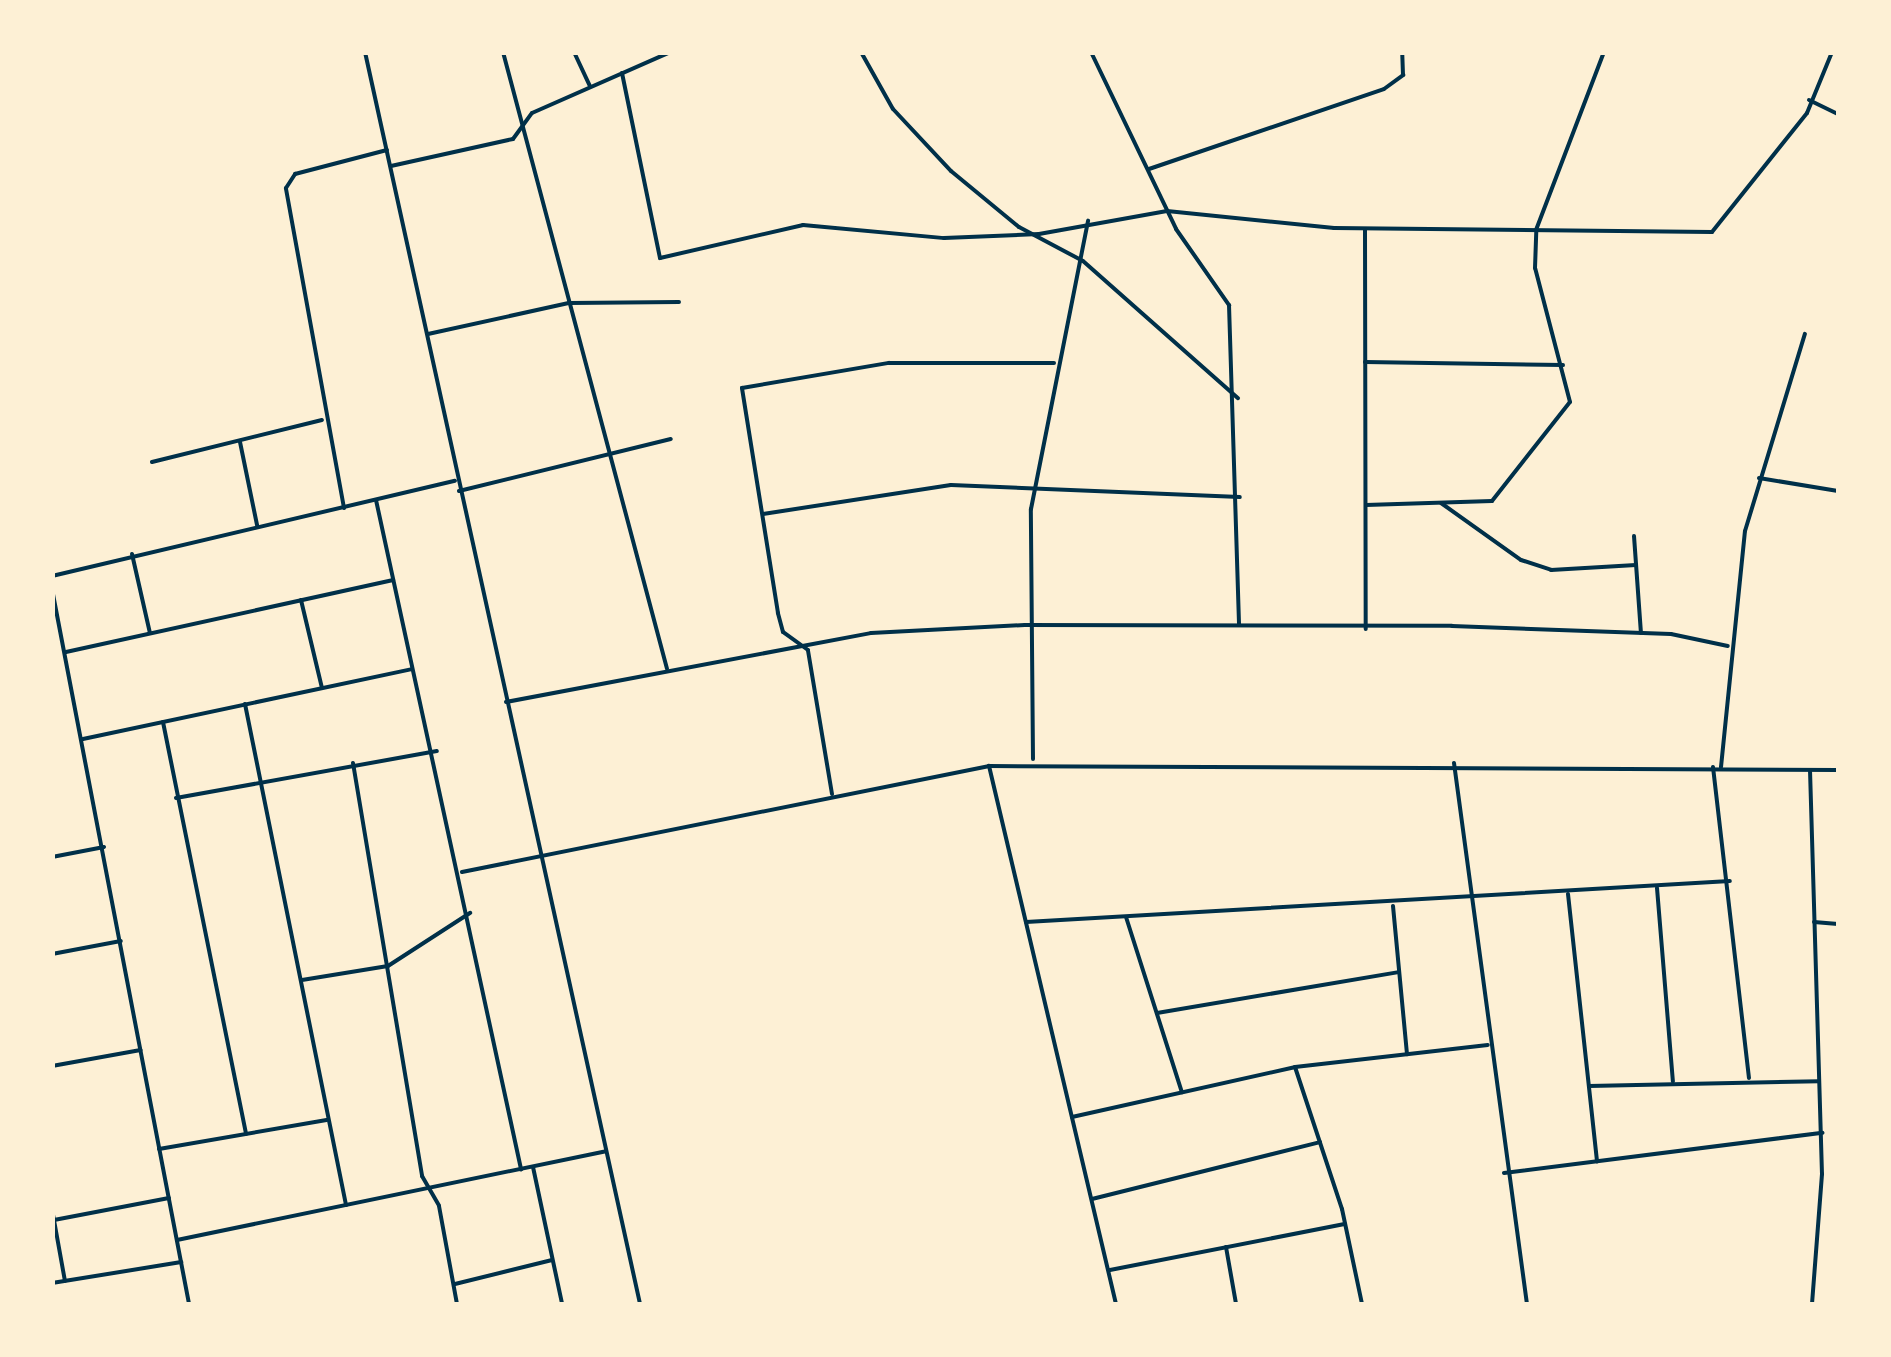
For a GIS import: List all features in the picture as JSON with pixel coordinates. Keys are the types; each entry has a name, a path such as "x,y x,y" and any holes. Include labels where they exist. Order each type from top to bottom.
{"street":[{"path":"365,52 504,702 544,854 640,1304"},
{"path":"503,52 570,304 604,456 668,670"},
{"path":"574,52 590,87"},
{"path":"652,59 658,52"},
{"path":"391,166 513,139 532,113 670,52"},
{"path":"861,52 935,155 1040,234 1083,261 1238,398"},
{"path":"1091,52 1167,212 1229,305 1238,398 1238,627"},
{"path":"1148,169 1384,88 1404,75 1402,52"},
{"path":"1366,505 1492,500 1570,402 1564,365 1535,268 1536,230 1604,52"},
{"path":"622,73 660,258 803,225 944,238 1040,234 1088,221 1167,212 1365,229 1712,232 1808,100 1832,52"},
{"path":"1808,100 1838,114"},
{"path":"344,508 322,420 322,352 286,188 295,174 387,150"},
{"path":"1032,760 1034,486 1054,363 1083,261 1088,221"},
{"path":"1365,229 1366,630"},
{"path":"426,334 570,304 679,302"},
{"path":"1721,768 1728,646 1758,478 1805,334"},
{"path":"1365,362 1564,365"},
{"path":"832,794 808,650 784,632 761,514 744,385 888,363 1054,363"},
{"path":"152,462 322,420"},
{"path":"459,491 671,439"},
{"path":"240,442 257,527"},
{"path":"1758,478 1838,491"},
{"path":"53,575 457,481"},
{"path":"761,514 897,488 1034,486 1240,497"},
{"path":"376,500 412,669 437,750 521,1169"},
{"path":"1441,503 1521,560 1551,570 1636,565"},
{"path":"1634,536 1641,634"},
{"path":"132,554 150,634"},
{"path":"66,652 392,580"},
{"path":"52,589 189,1304"},
{"path":"301,600 322,688"},
{"path":"504,702 668,670 808,650 872,633 1035,626 1238,627 1641,634 1728,646"},
{"path":"83,739 412,669"},
{"path":"245,704 346,1206"},
{"path":"162,722 246,1134"},
{"path":"176,798 437,750"},
{"path":"462,872 832,794 1032,760 1838,770"},
{"path":"352,763 422,1176 433,1190 457,1304"},
{"path":"1454,763 1504,1173 1526,1304"},
{"path":"989,766 1116,1304"},
{"path":"1713,767 1730,881 1749,1078"},
{"path":"1810,770 1822,1133 1812,1304"},
{"path":"52,857 104,848"},
{"path":"1026,922 1471,902 1730,881"},
{"path":"1657,888 1673,1081"},
{"path":"1568,894 1598,1161"},
{"path":"1393,906 1407,1054"},
{"path":"302,980 388,966 470,914"},
{"path":"1126,917 1182,1092"},
{"path":"1814,922 1838,924"},
{"path":"52,954 121,940"},
{"path":"1157,1012 1399,972"},
{"path":"1072,1117 1295,1067 1488,1045"},
{"path":"52,1066 142,1050"},
{"path":"1295,1067 1345,1224 1362,1304"},
{"path":"1589,1086 1749,1078 1818,1081"},
{"path":"160,1149 329,1120"},
{"path":"1504,1173 1822,1133"},
{"path":"1092,1199 1320,1142"},
{"path":"177,1240 433,1190 606,1151"},
{"path":"532,1167 562,1304"},
{"path":"54,1220 169,1198"},
{"path":"52,1209 64,1281"},
{"path":"1108,1270 1345,1224"},
{"path":"1226,1247 1236,1304"},
{"path":"454,1284 552,1260"},
{"path":"52,1283 181,1262"}]}
